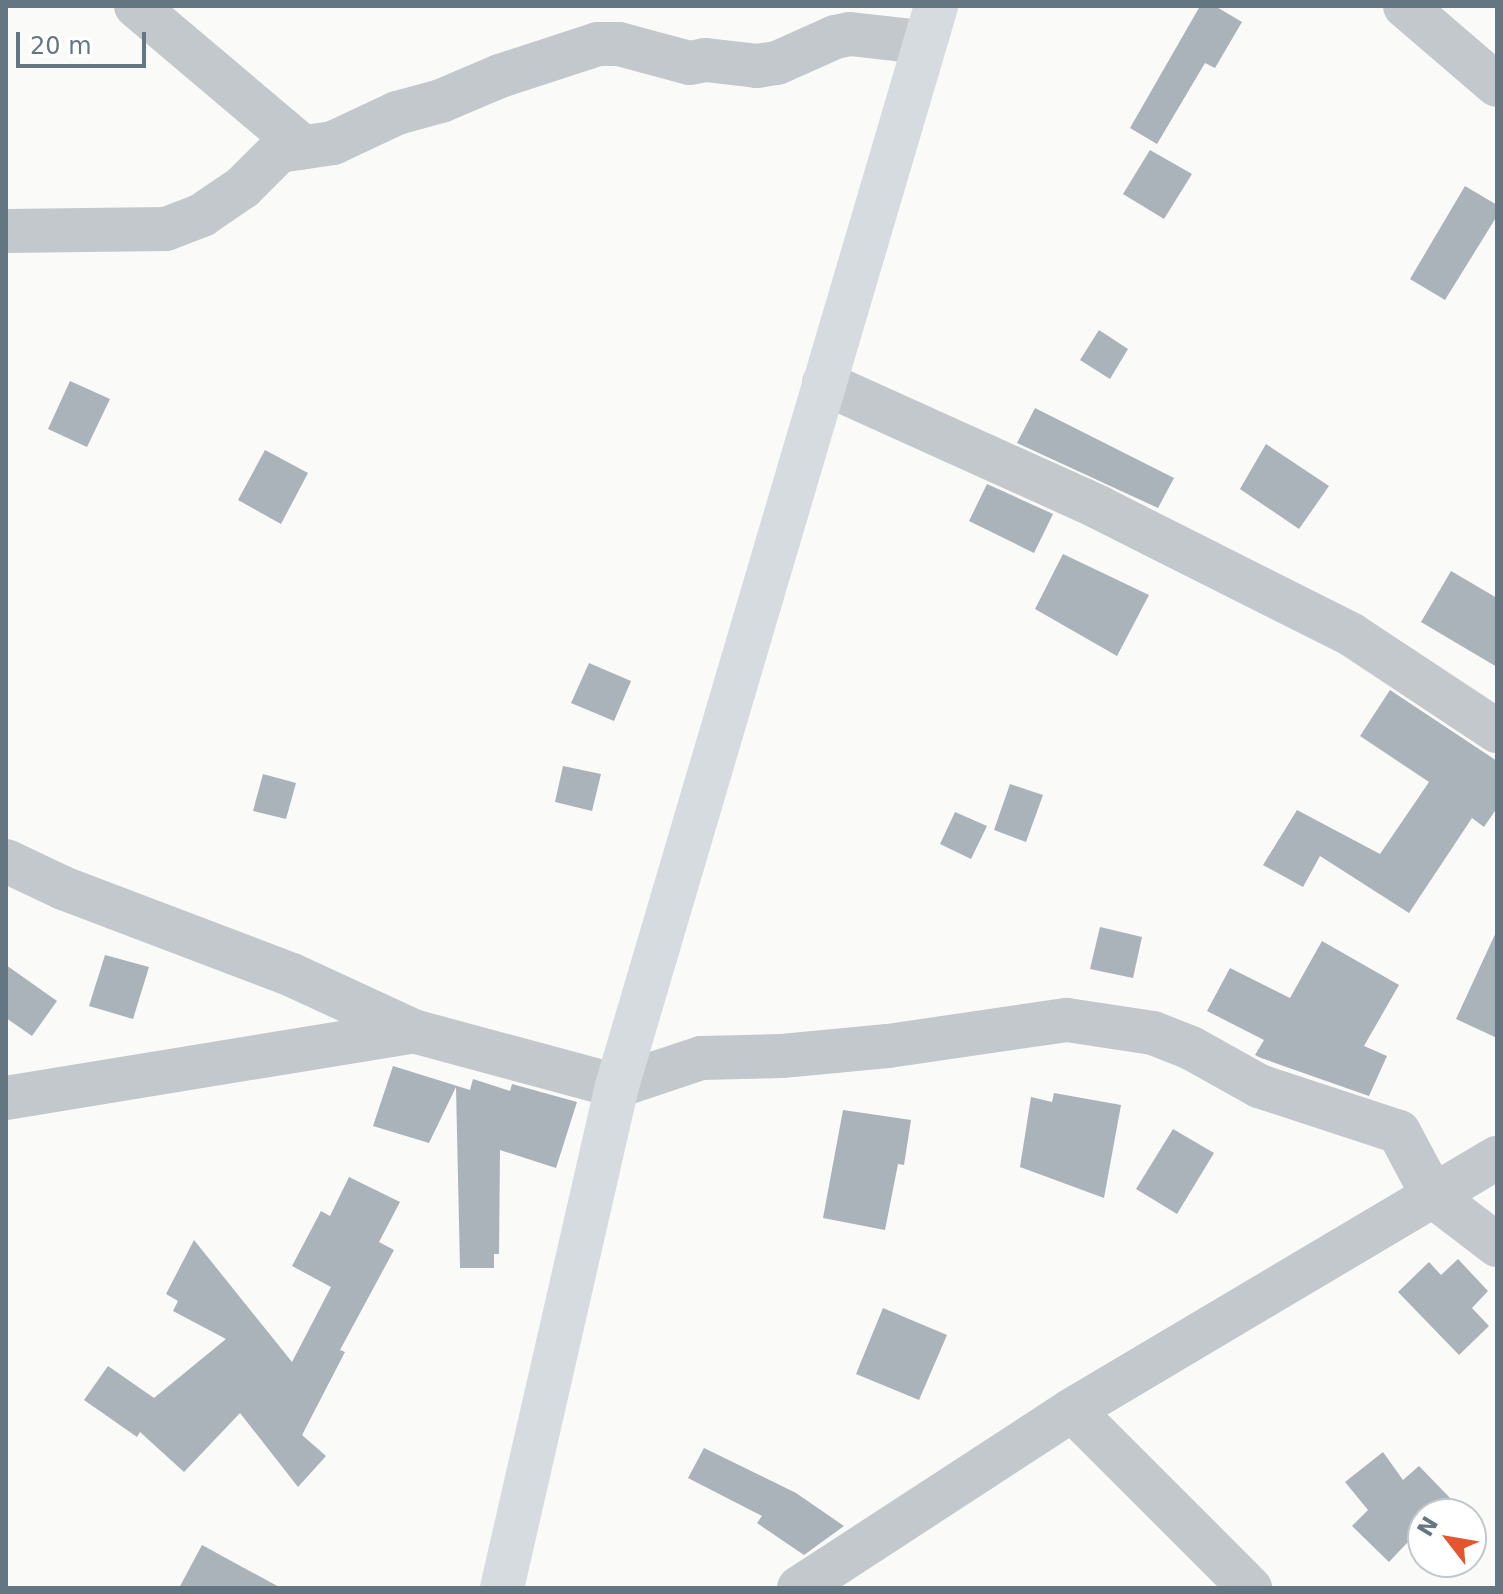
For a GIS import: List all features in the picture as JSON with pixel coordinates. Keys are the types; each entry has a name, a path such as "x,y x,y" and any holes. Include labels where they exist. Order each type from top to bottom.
{"street":[{"path":"136,6 303,147"},
{"path":"1405,6 1497,85"},
{"path":"6,231 166,229 202,215 243,187 279,151 333,143 397,113 441,101 500,76 598,44 619,44 690,63 706,60 757,66 777,63 850,34 930,24 617,1086 502,1588"},
{"path":"824,383 1098,507 1352,635 1497,731"},
{"path":"6,861 63,888 292,975 413,1031 617,1086 701,1058 782,1056 888,1046 1067,1020 1153,1033 1191,1048 1259,1086 1399,1132 1433,1196 1497,1245"},
{"path":"6,1098 413,1031"},
{"path":"799,1588 1072,1410 1497,1158"},
{"path":"1072,1410 1250,1588"}],"building":[{"path":"1200,6 1215,6 1242,22 1215,68 1205,63 1157,144 1130,128"},
{"path":"1150,150 1192,174 1164,219 1123,194"},
{"path":"1465,186 1497,205 1497,216 1445,300 1410,279"},
{"path":"1099,330 1128,349 1110,379 1080,360"},
{"path":"70,381 110,399 87,447 48,429"},
{"path":"1035,408 1174,478 1158,508 1017,443"},
{"path":"1266,444 1329,486 1299,529 1240,489"},
{"path":"265,450 308,473 281,524 238,500"},
{"path":"987,484 1053,514 1034,553 969,521"},
{"path":"1063,554 1149,595 1117,656 1035,609"},
{"path":"1451,571 1497,598 1497,667 1421,622"},
{"path":"589,663 631,681 614,721 571,703"},
{"path":"1390,690 1497,761 1497,808 1484,827 1472,818 1409,913 1320,856 1303,887 1263,865 1297,810 1380,854 1429,782 1360,736"},
{"path":"563,766 601,774 592,811 555,802"},
{"path":"263,774 296,783 286,819 253,811"},
{"path":"1010,784 1043,795 1026,842 994,830"},
{"path":"955,812 987,826 971,859 940,844"},
{"path":"1100,927 1142,937 1133,978 1090,969"},
{"path":"1497,930 1497,1038 1456,1019"},
{"path":"1322,941 1399,985 1364,1046 1387,1056 1369,1096 1255,1055 1264,1040 1207,1011 1230,968 1290,998"},
{"path":"105,955 149,967 133,1019 89,1006"},
{"path":"6,965 57,1001 32,1036 6,1018"},
{"path":"393,1066 470,1090 473,1079 510,1091 512,1084 577,1102 556,1168 500,1150 499,1254 494,1254 494,1268 460,1268 456,1087 429,1143 373,1126"},
{"path":"1054,1093 1121,1105 1104,1198 1020,1167 1031,1097 1052,1102"},
{"path":"843,1110 911,1120 904,1165 898,1164 885,1230 823,1218"},
{"path":"1173,1129 1214,1153 1177,1214 1136,1189"},
{"path":"349,1177 400,1202 379,1242 394,1250 340,1350 345,1352 302,1435 326,1456 298,1487 240,1413 184,1472 140,1432 137,1437 84,1400 108,1366 154,1398 226,1339 173,1311 178,1301 166,1294 194,1240 292,1362 331,1287 292,1266 321,1211 330,1216"},
{"path":"1458,1259 1488,1291 1472,1308 1489,1326 1459,1355 1398,1292 1429,1262 1441,1275"},
{"path":"883,1308 947,1335 919,1400 856,1374"},
{"path":"704,1448 796,1493 844,1526 804,1555 757,1523 762,1516 688,1478"},
{"path":"1383,1452 1403,1480 1419,1466 1450,1498 1407,1498 1407,1543 1389,1562 1352,1526 1368,1510 1345,1482"},
{"path":"202,1545 281,1588 179,1588"}]}
